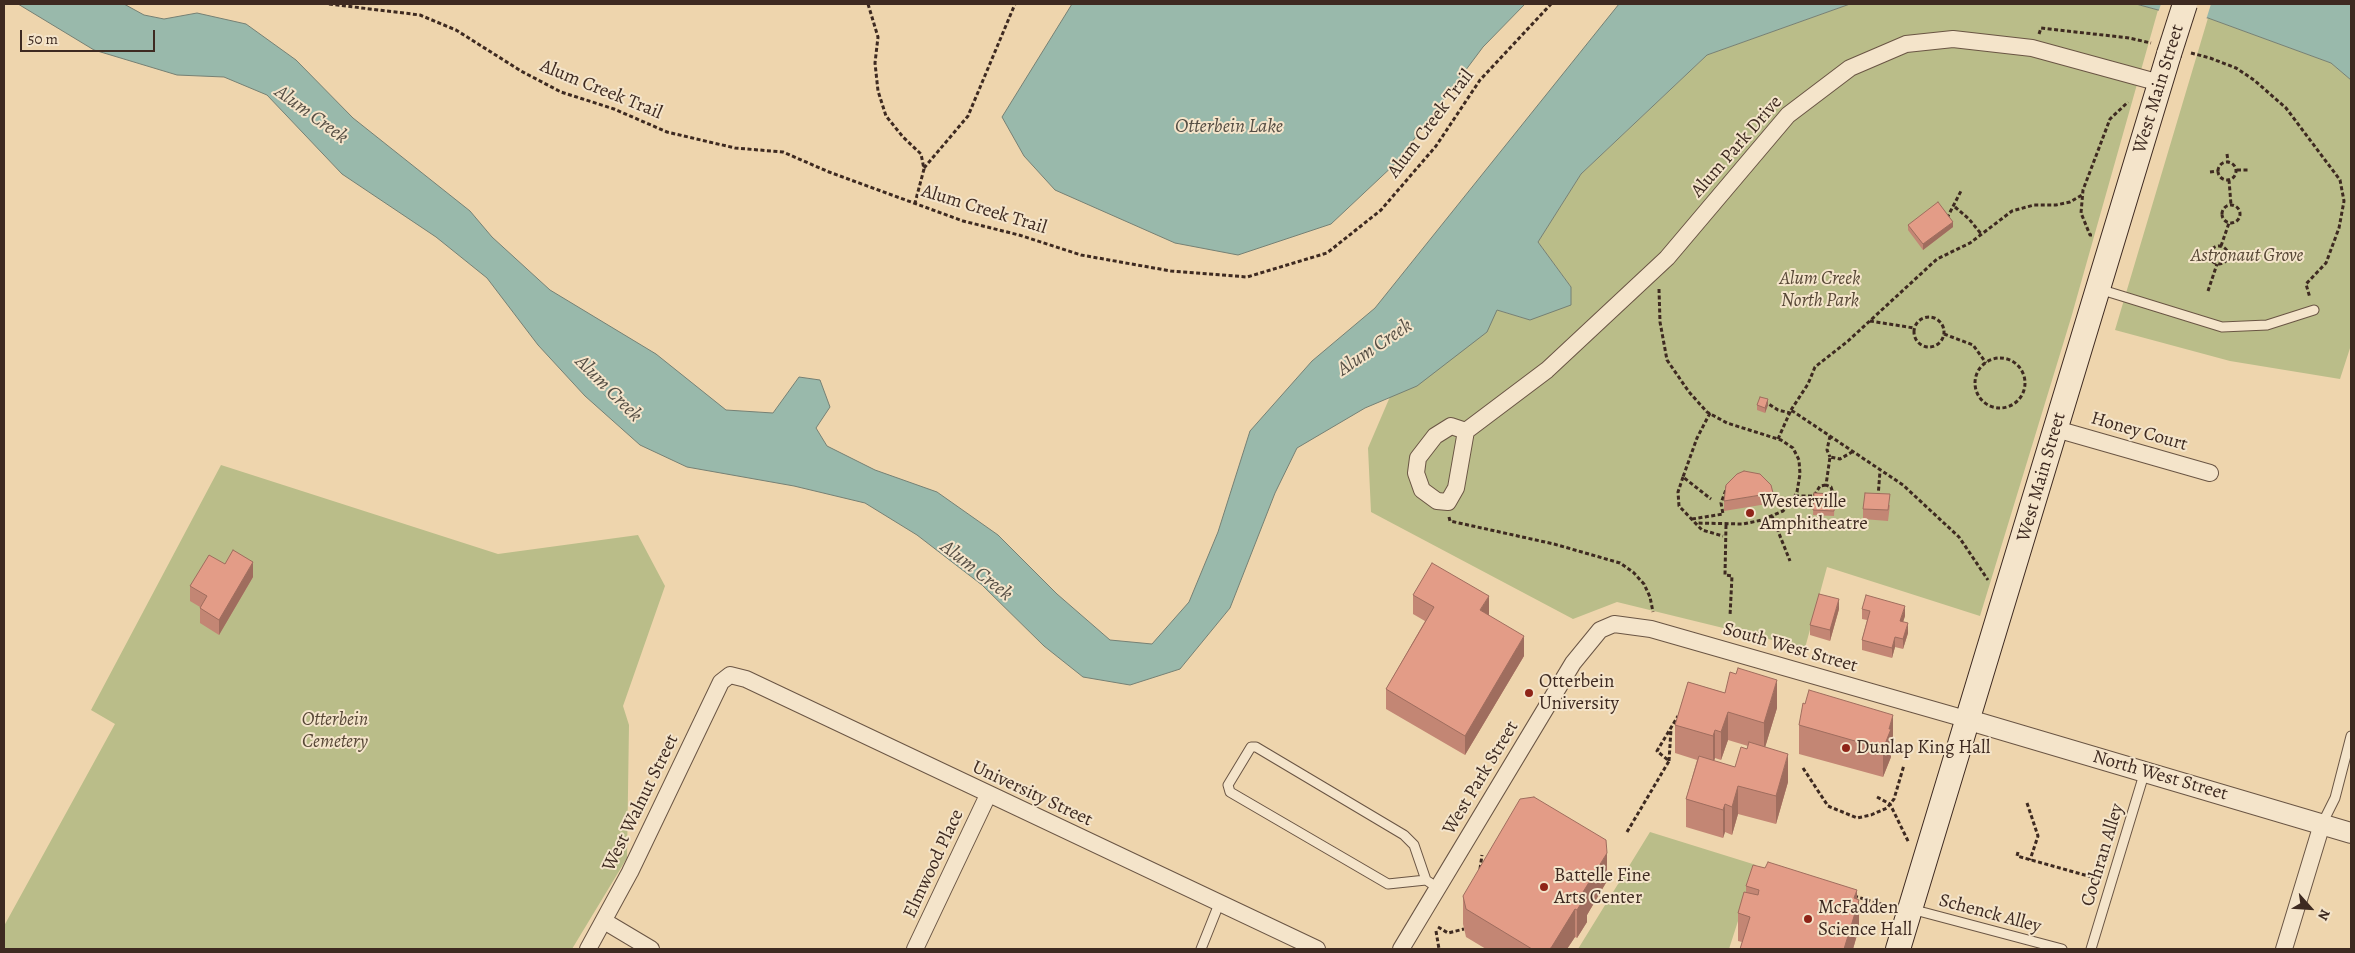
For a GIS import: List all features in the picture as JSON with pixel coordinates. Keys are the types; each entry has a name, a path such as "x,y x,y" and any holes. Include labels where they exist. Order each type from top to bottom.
{"main road":[{"name":"West Main Street","path":"1898,949 1904,909 1969,720 2169,50 2185,4"}],"street":[{"name":"Alum Park Drive","path":"1466,431 1547,370 1659,266 1788,115 1850,68 1906,44 1953,39 2032,48 2160,83"},
{"path":"1451,426 1466,431 1456,488 1448,502 1437,500 1422,490 1416,473 1418,458 1435,436 1451,426"},
{"name":"Honey Court","path":"2056,429 2210,473"},
{"name":"South West Street","path":"1600,630 1614,624 1651,629 1969,720"},
{"name":"West Park Street","path":"1401,949 1432,884 1573,663 1600,630"},
{"name":"University Street","path":"730,676 746,679 1317,949"},
{"name":"West Walnut Street","path":"588,949 604,921 721,682 730,676"},
{"name":"North West Street","path":"1969,720 2351,833"},
{"name":"Elmwood Place","path":"915,949 988,795"},
{"path":"2284,949 2322,824"},
{"path":"604,921 651,949"}],"lane":[{"path":"2099,289 2222,326 2267,325 2314,310"},
{"path":"2322,824 2335,798 2351,736"},
{"path":"1250,747 1256,747 1404,835 1414,845 1432,884 1388,884 1230,792 1228,785 1250,747"},
{"name":"Cochran Alley","path":"2090,949 2145,771"},
{"path":"1201,949 1219,904"},
{"name":"Schenck Alley","path":"1904,909 2062,949"}],"path":[{"name":"Alum Creek Trail","path":"329,4 420,15 456,30 521,71 561,92 614,108 667,132 734,148 783,152 829,172 963,221 1019,235 1082,255 1171,271 1247,277 1327,253 1381,210 1436,146 1480,80 1551,4"},
{"path":"868,4 878,38 875,63 878,91 886,116 902,137 921,154 924,169"},
{"path":"915,204 924,169 968,116 1015,4"},
{"path":"2032,48 2042,28 2128,38 2169,50 2219,61 2236,68 2254,80 2286,108 2340,180 2344,200 2332,249 2326,264 2306,284 2314,310"},
{"path":"2095,236 2090,234 2082,213 2082,195 2110,119 2128,102"},
{"path":"2227,154 2228,162"},
{"path":"2228,162 2233,163 2237,170 2236,176 2229,180 2222,178 2218,171 2220,164 2228,162"},
{"path":"2237,170 2248,170"},
{"path":"2210,172 2218,171"},
{"path":"2229,180 2231,205"},
{"path":"1947,218 1955,207 1961,191"},
{"path":"1778,439 1790,411 1808,384 1815,367 1870,321 1937,259 1982,235 2012,211 2034,205 2056,205 2070,202 2082,195"},
{"path":"2231,205 2237,206 2241,215 2235,222 2229,223 2224,220 2222,215 2223,209 2231,205"},
{"path":"1955,207 1969,219 1982,235"},
{"path":"2221,246 2229,223"},
{"path":"2221,246 2226,249 2228,255 2223,263 2217,264 2210,259 2210,251 2213,247 2221,246"},
{"path":"2208,291 2217,264"},
{"path":"1659,266 1660,322 1667,360 1688,392 1710,414 1727,423 1778,439 1793,448 1799,460 1800,474 1795,496 1783,511 1752,522 1726,525 1696,523"},
{"path":"1930,316 1941,322 1944,334 1937,345 1924,347 1916,342 1914,328 1918,321 1930,316"},
{"path":"1870,321 1914,328"},
{"path":"1944,334 1973,345 1986,363"},
{"path":"2003,358 2017,366 2022,373 2024,389 2015,403 1999,408 1984,402 1979,396 1975,381 1977,373 1986,363 2003,358"},
{"path":"1763,403 1764,401 1768,402 1778,410 1790,411 1903,485 1959,538 1988,582"},
{"path":"1710,414 1697,438 1683,476 1678,492 1679,506 1702,530 1723,536"},
{"path":"1826,485 1830,457 1827,450 1830,436"},
{"path":"1830,457 1840,458 1852,452"},
{"path":"1877,504 1880,470"},
{"path":"1683,476 1711,499"},
{"path":"1692,519 1723,514 1722,496 1730,484"},
{"path":"1795,496 1814,496 1820,486 1826,485 1831,487 1834,497"},
{"path":"1767,486 1775,502 1792,502"},
{"path":"1448,502 1450,521 1554,544 1620,562 1644,584 1650,597 1653,616 1651,629"},
{"path":"1772,516 1790,560"},
{"path":"1726,525 1726,575 1732,576 1730,616"},
{"path":"1669,761 1657,751 1683,708"},
{"path":"1627,832 1669,761 1670,728"},
{"path":"1803,768 1828,806 1857,818 1871,816 1887,808 1894,799 1904,765"},
{"path":"1877,796 1890,804 1910,845"},
{"path":"2027,803 2038,836 2030,860"},
{"path":"2018,852 2017,856 2111,883"},
{"path":"1480,872 1482,855"},
{"path":"1851,895 1904,909"},
{"path":"1857,908 1860,898"},
{"path":"1438,927 1448,933 1464,929"},
{"path":"1436,931 1439,949"}],"green space":[{"name":"Alum Creek North Park","path":"1850,4 2136,4 2158,10 2071,318 1980,616 1827,567 1805,648 1617,602 1573,619 1371,512 1368,448 1425,315 1497,310 1530,320 1571,287 1538,242 1581,174 1707,55"},
{"name":"Astronaut Grove","path":"2208,18 2331,63 2351,80 2351,345 2340,379 2230,361 2115,330"},
{"name":"Otterbein Cemetery","path":"221,465 498,554 638,535 665,586 623,706 629,725 627,858 572,949 4,949 4,926 115,724 91,710"},
{"path":"1650,832 1756,865 1729,949 1578,949"}],"water":[{"name":"Alum Creek","path":"18,4 124,4 144,15 164,19 197,13 246,24 296,60 353,118 470,211 492,237 550,290 656,354 726,410 773,413 799,377 820,380 830,407 816,428 827,446 875,470 937,492 998,535 1057,594 1110,640 1152,644 1189,602 1218,532 1250,431 1312,361 1375,308 1619,4 1850,4 1707,55 1581,174 1538,242 1571,287 1571,305 1530,320 1497,310 1487,332 1417,386 1365,408 1297,448 1275,493 1230,608 1180,669 1130,685 1083,677 1044,646 982,585 917,535 865,503 794,486 687,467 640,445 585,396 538,345 487,278 436,237 342,174 267,95 224,77 177,75 94,50"},
{"name":"Otterbein Lake","path":"1072,4 1525,4 1483,47 1397,162 1331,224 1238,255 1175,243 1055,190 1024,156 1002,117"},
{"path":"2136,4 2351,4 2351,80 2331,63 2208,18 2158,10"}],"pier":[{"path":"2161,4 2211,4 2206,20 2158,13"}],"building":[{"path":"1938,202 1953,222 1923,244 1908,225"},
{"path":"1760,397 1768,399 1765,408 1757,405"},
{"path":"1744,471 1760,474 1771,485 1773,493 1724,501 1726,485 1737,474"},
{"path":"1814,493 1835,494 1834,511 1813,510"},
{"path":"1865,493 1890,494 1888,510 1863,509"},
{"path":"233,550 253,562 219,620 200,608 207,596 190,586 209,555 225,564"},
{"path":"1432,563 1489,596 1480,610 1524,636 1465,736 1386,689 1434,607 1413,595"},
{"path":"1819,594 1839,599 1830,630 1810,625"},
{"path":"1866,595 1905,606 1900,621 1908,623 1903,639 1895,637 1892,648 1862,640 1870,611 1862,609"},
{"path":"1738,668 1777,680 1764,723 1728,712 1721,732 1715,730 1713,736 1675,725 1688,682 1725,693 1730,672 1736,674"},
{"path":"1809,690 1893,715 1889,729 1891,729 1883,749 1799,725 1803,703 1805,704"},
{"path":"1749,742 1788,754 1776,796 1738,786 1732,807 1725,804 1723,810 1686,799 1699,756 1735,767 1741,747 1747,749"},
{"name":"Battelle Fine Arts Center","path":"1534,797 1606,840 1607,853 1583,892 1587,894 1577,910 1575,909 1551,948 1548,949 1532,949 1466,909 1463,896 1520,799"},
{"path":"1768,862 1857,890 1854,898 1859,900 1844,949 1740,949 1750,917 1738,913 1744,892 1758,895 1759,890 1746,886 1753,865 1765,868"}],"place":[{"name":"Westerville Amphitheatre","path":"1750,513"},
{"name":"Otterbein University","path":"1529,693"},
{"name":"Dunlap King Hall","path":"1846,748"},
{"name":"Battelle Fine Arts Center","path":"1544,887"},
{"name":"McFadden Science Hall","path":"1808,919"}]}
